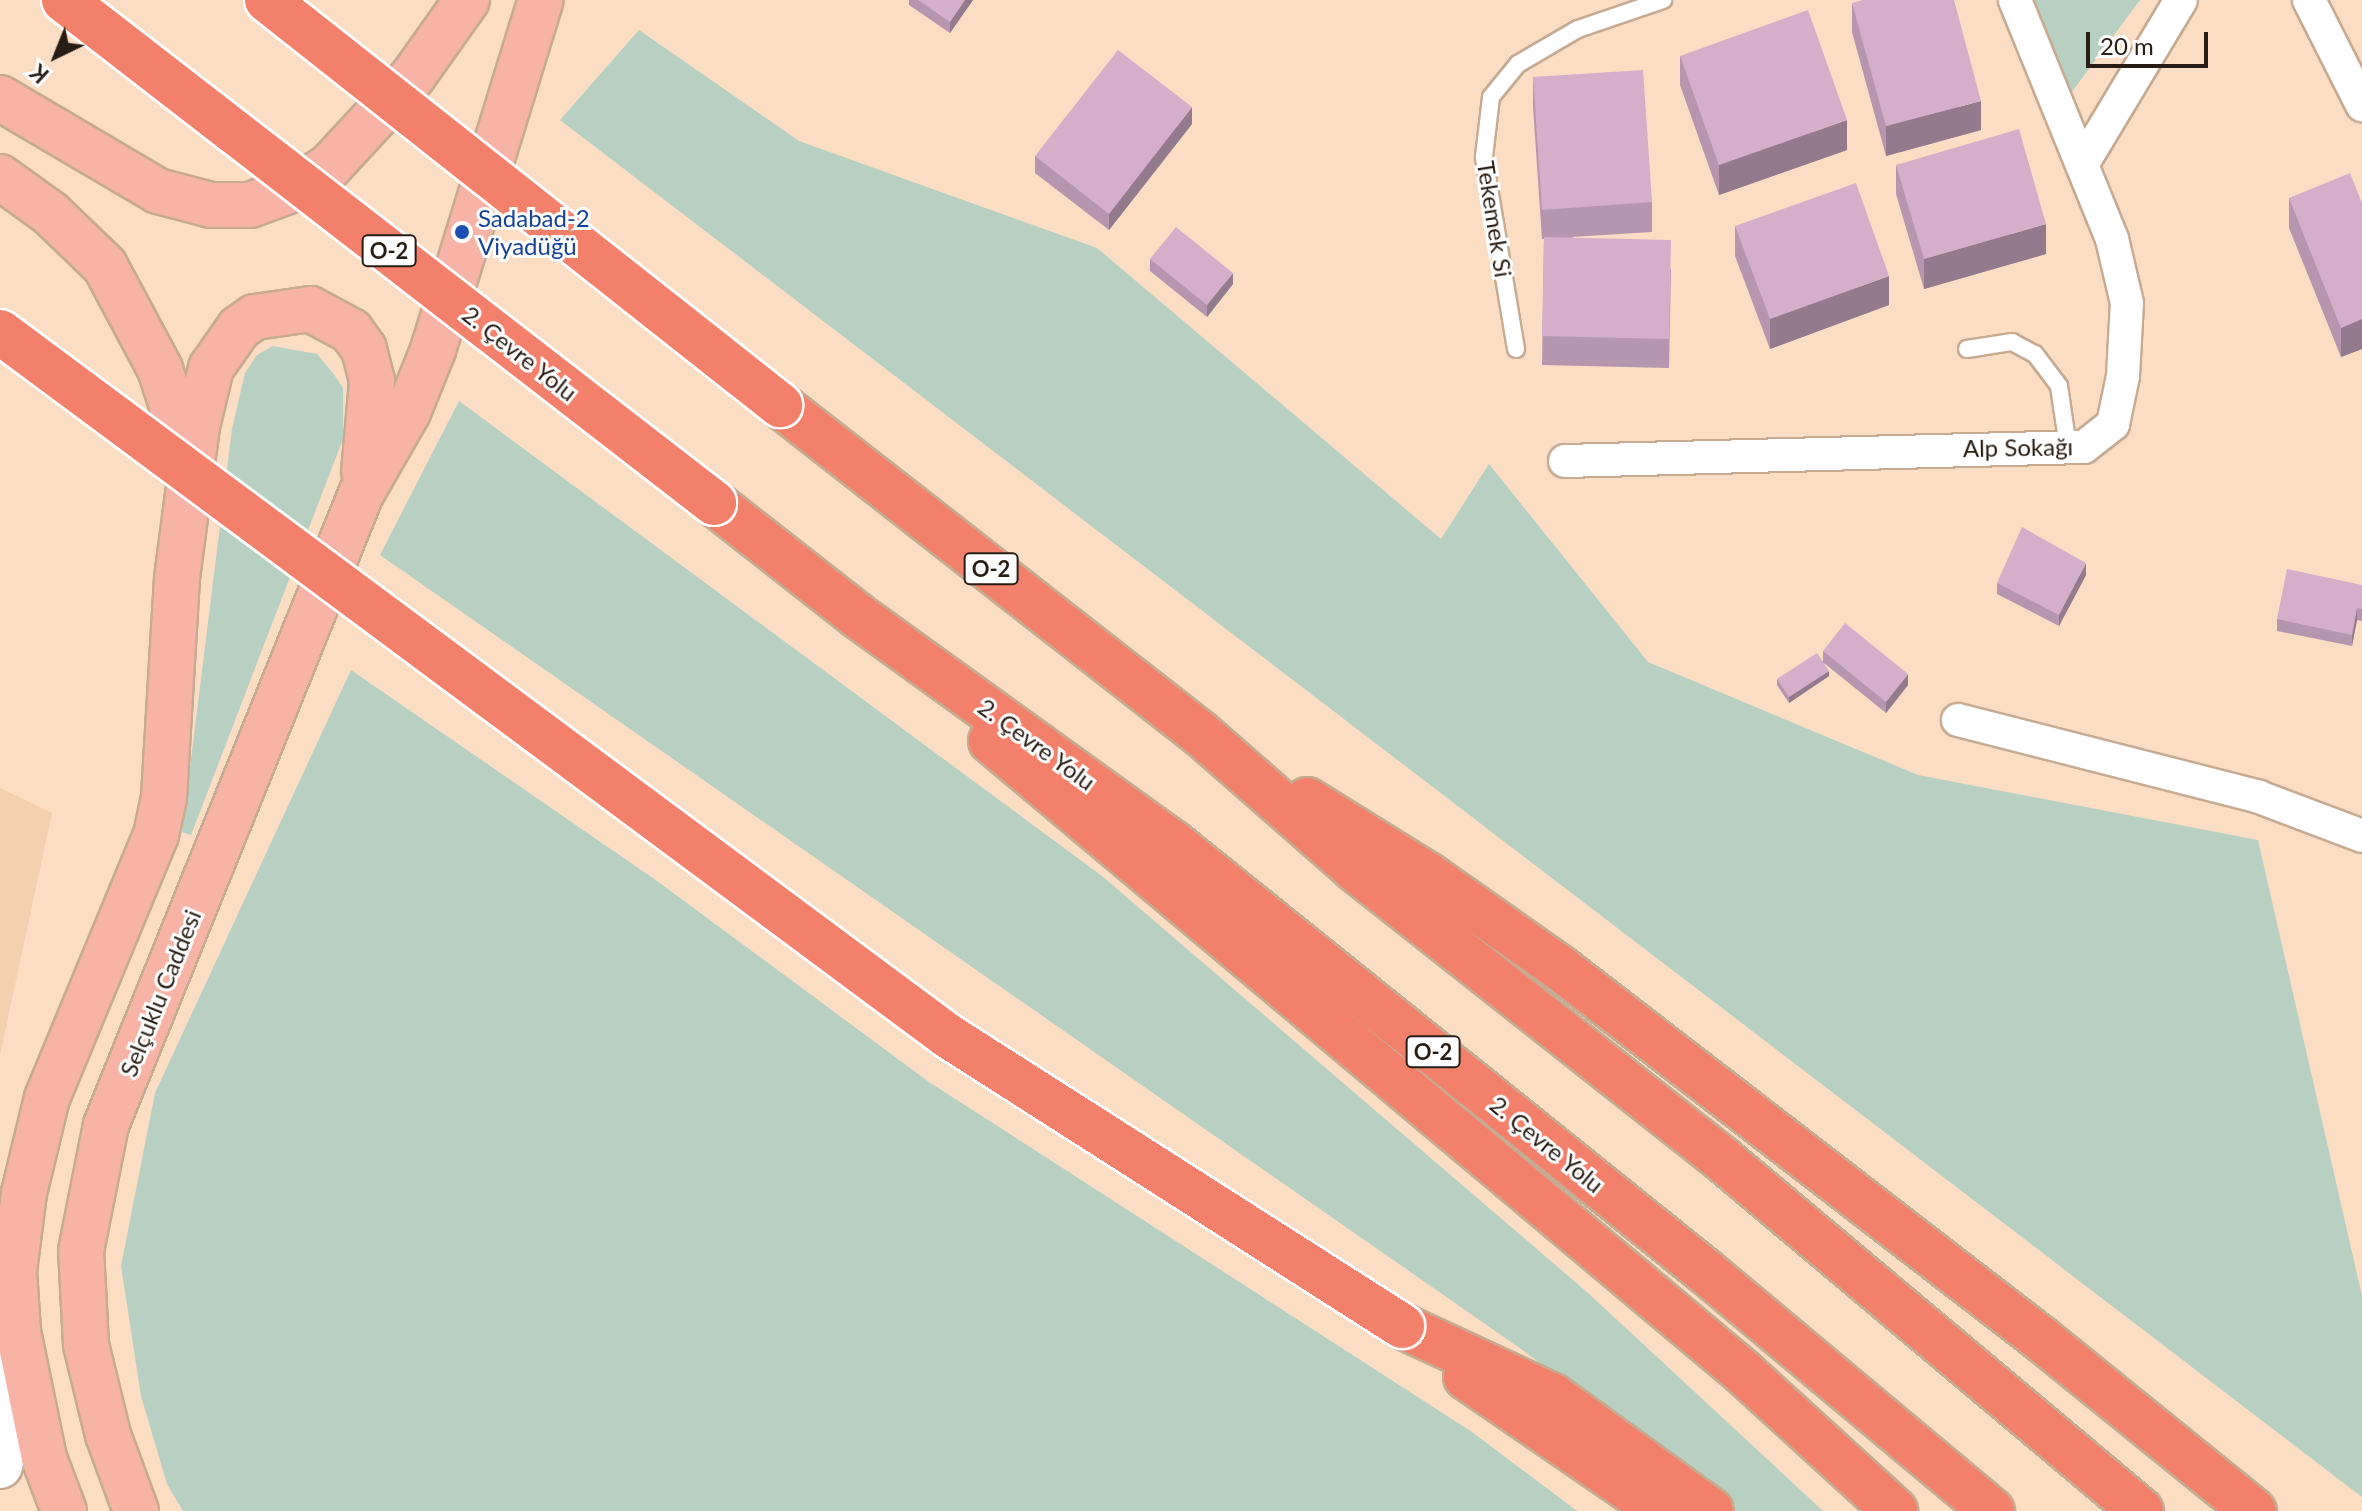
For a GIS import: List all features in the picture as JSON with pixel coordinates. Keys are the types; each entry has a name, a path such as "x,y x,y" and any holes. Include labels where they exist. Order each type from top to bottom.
{"highway":[{"name":"2. Çevre Yolu","path":"64,0 858,616 1173,843 1705,1271 1992,1511"},
{"name":"O-2","path":"267,0 1201,734 1355,869 1722,1159 2141,1511"},
{"path":"0,332 948,1036 1402,1326 1475,1385 1661,1511"},
{"path":"858,616 1052,796 1743,1372 1895,1511"},
{"path":"1201,734 1428,875 1560,968 2040,1338 2254,1511"},
{"path":"1402,1326 1553,1396 1711,1511"}],"main road":[{"path":"0,98 158,191 211,205 250,205 296,188 330,166 413,76 467,0"},
{"path":"361,494 408,412 433,350 541,0"},
{"path":"0,177 50,213 105,266 138,321 174,412 181,537"},
{"path":"64,1511 44,1458 18,1331 14,1271 24,1193 47,1098 142,877 164,797 181,537 211,368 223,346 255,317 310,309 332,316 364,349 372,381 371,429 361,494"},
{"name":"Selçuklu Caddesi","path":"136,1511 108,1435 86,1345 81,1251 106,1125 361,494"}],"street":[{"name":"Alp Sokağı","path":"1565,461 2084,447 2113,424 2123,376 2127,303 2112,239 2015,0"},
{"path":"2083,163 2181,0"},
{"path":"2309,0 2362,105"},
{"path":"1958,720 2259,797 2362,836"},
{"path":"0,1466 15,1405 18,1331"}],"lane":[{"name":"Tekemek Si","path":"1516,349 1484,157 1491,97 1518,64 1578,29 1663,0"},
{"path":"1967,349 2012,342 2035,354 2059,386 2068,447"}],"shaded area":[{"path":"0,788 52,813 0,1055"}],"green space":[{"path":"2029,0 2140,0 2068,97"},
{"path":"639,30 799,141 1097,248 1441,539 1489,464 1648,662 1918,775 2258,840 2362,1296 2362,1497 560,120"},
{"path":"273,346 317,354 333,373 343,388 343,439 191,835 182,832 232,429 245,373 257,355"},
{"path":"459,401 1102,876 1588,1293 1823,1511 1734,1511 1524,1351 380,555"},
{"path":"351,670 657,881 929,1082 1472,1432 1577,1511 183,1511 167,1484 141,1396 121,1266 155,1093"}],"building":[{"path":"918,0 965,0 950,22"},
{"path":"1863,0 1954,0 1981,101 1886,126 1852,3"},
{"path":"1808,10 1847,120 1719,165 1680,56"},
{"path":"1118,50 1192,107 1109,214 1035,156"},
{"path":"1643,70 1652,202 1542,210 1533,77"},
{"path":"2019,129 2046,224 1924,259 1896,165"},
{"path":"2350,173 2362,203 2362,319 2341,328 2289,198"},
{"path":"1856,183 1889,276 1770,319 1735,226"},
{"path":"1176,227 1233,273 1207,305 1150,259"},
{"path":"1544,237 1671,240 1669,339 1542,336"},
{"path":"2022,527 2086,563 2059,615 1997,583"},
{"path":"2287,569 2362,585 2362,609 2357,608 2352,635 2277,619"},
{"path":"1845,623 1908,674 1886,702 1823,651"},
{"path":"1817,653 1829,671 1789,697 1777,679"}],"place":[{"name":"Sadabad-2 Viyadüğü","path":"462,232"}]}
